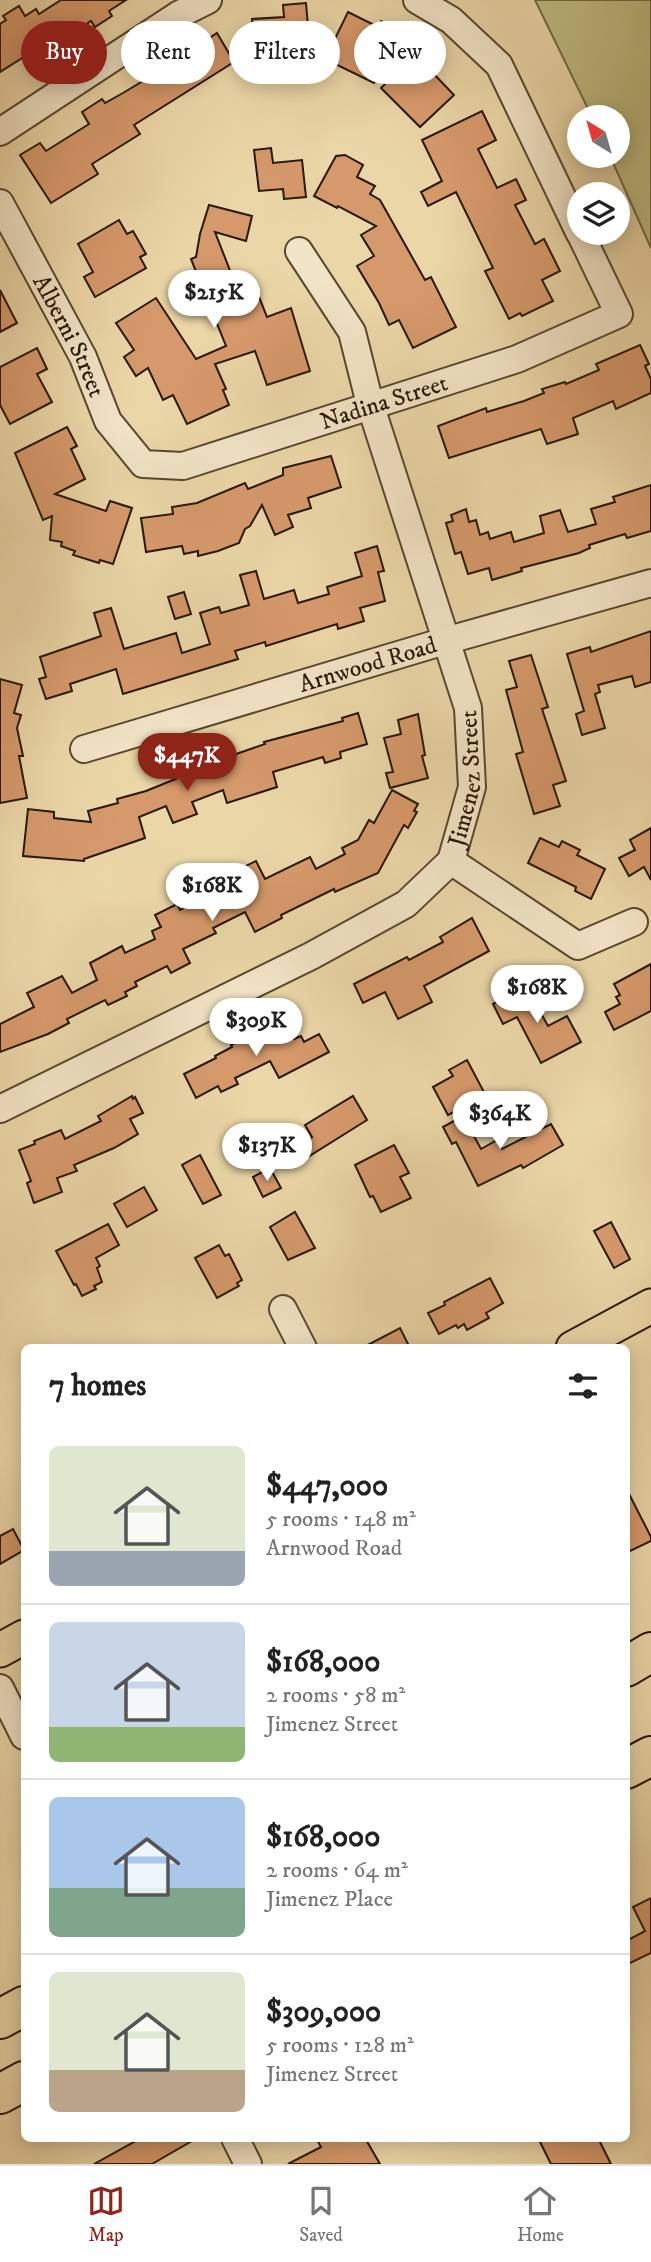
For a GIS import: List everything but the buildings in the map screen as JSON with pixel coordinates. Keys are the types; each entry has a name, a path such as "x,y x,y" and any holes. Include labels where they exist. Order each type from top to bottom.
{"highway":[{"path":"630,1665 651,1652"},
{"path":"630,1686 651,1675"},
{"path":"630,1767 651,1756"},
{"path":"630,1789 651,1781"},
{"path":"0,2019 21,2008"},
{"path":"0,2094 21,2083"}],"main road":[{"path":"580,1344 651,1306"},
{"path":"0,1650 21,1639"}],"street":[{"path":"0,132 177,15 208,0"},
{"path":"417,0 451,20 499,65 567,205"},
{"name":"Alberni Street","path":"0,203 83,357 108,421 143,464"},
{"name":"Nadina Street","path":"143,464 183,466 369,404 517,359 619,314 586,245"},
{"name":"Jimenez Street","path":"0,1109 299,962 406,904 451,861 472,787 468,708 369,404 352,332 299,251"},
{"name":"Arnwood Road","path":"85,749 445,641 651,583"},
{"path":"451,861 578,946 634,922"},
{"path":"283,1309 301,1344"},
{"path":"0,1689 21,1730"},
{"path":"237,2142 248,2164"}],"shaded area":[{"path":"535,0 651,0 651,248 630,201 630,182 622,182 615,168 630,168 630,105 586,105"}]}
